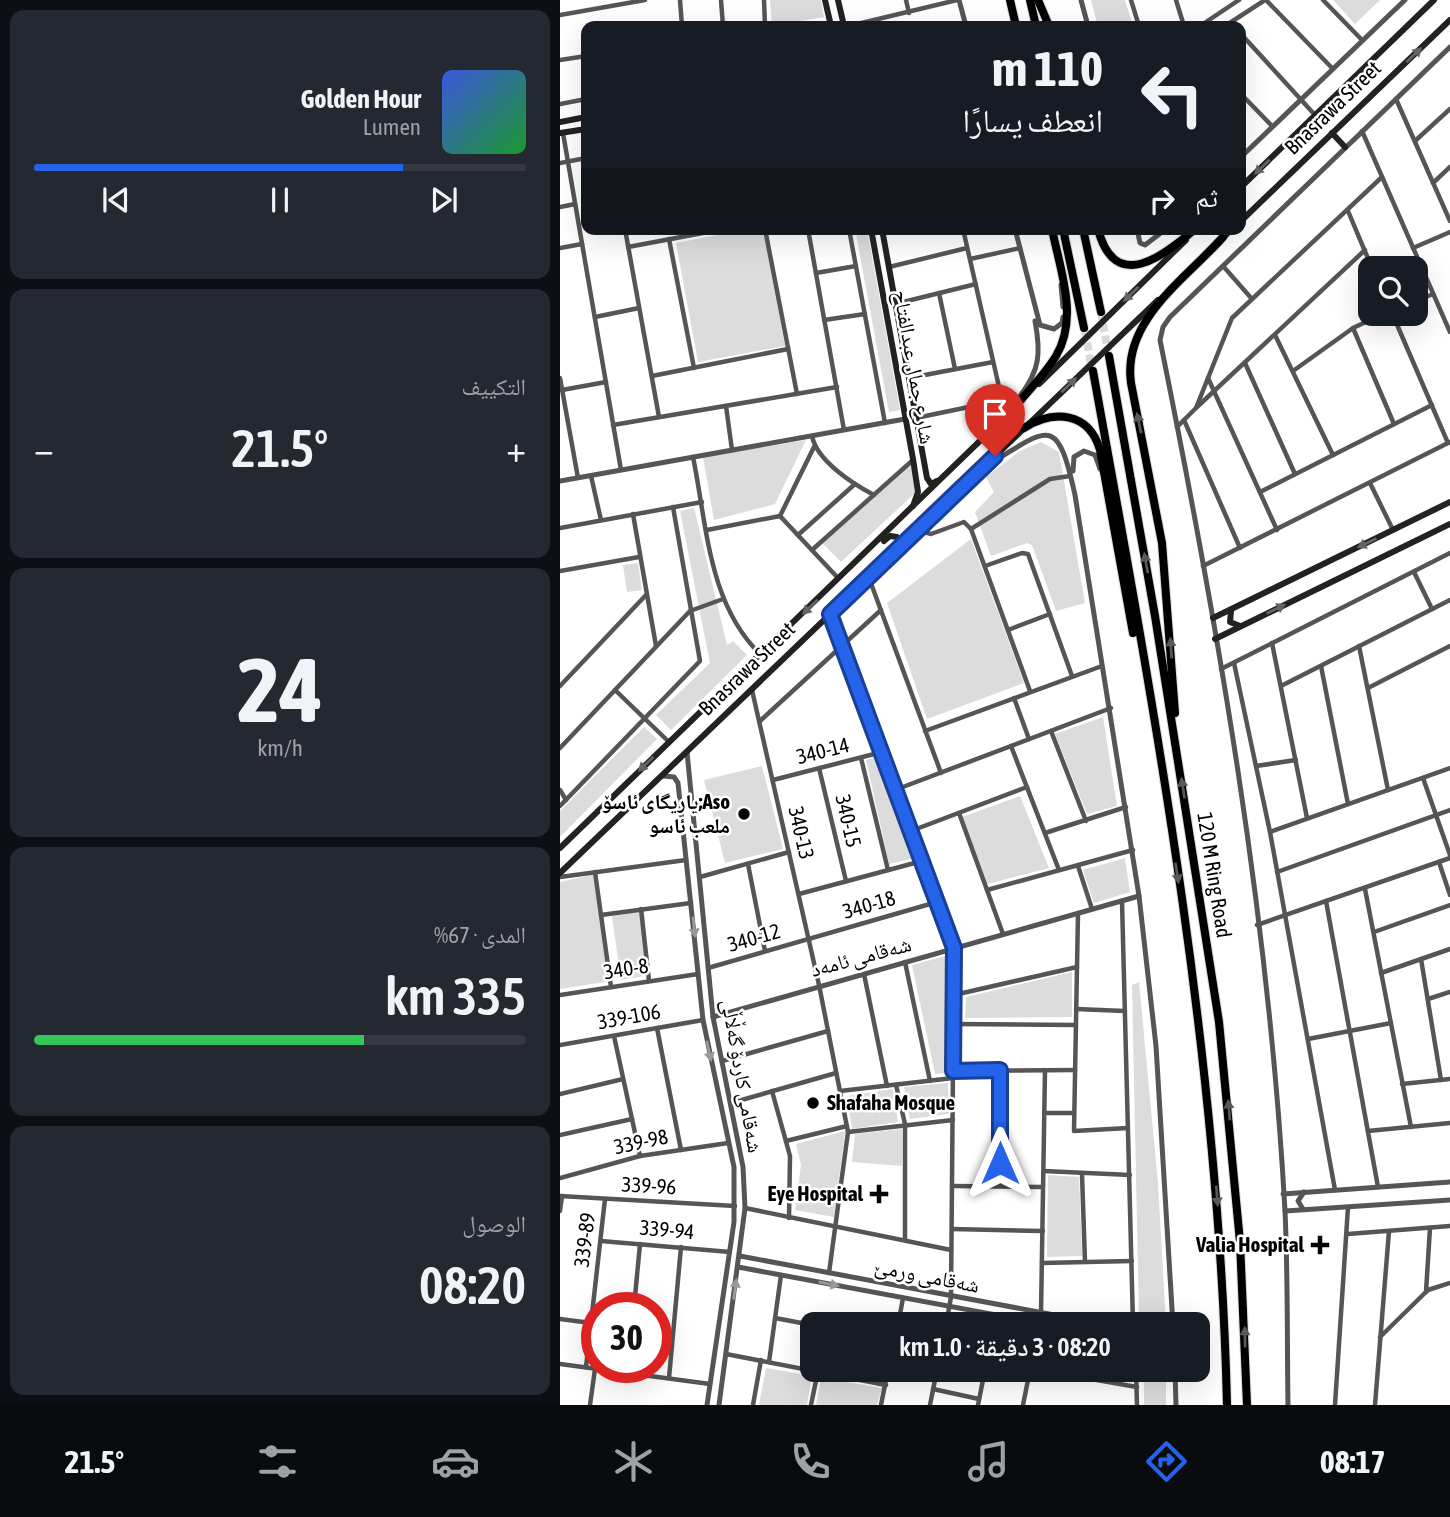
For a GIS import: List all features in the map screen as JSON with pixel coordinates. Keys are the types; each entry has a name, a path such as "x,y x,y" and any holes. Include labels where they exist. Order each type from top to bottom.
{"highway":[{"path":"1009,0 1014,21"},
{"path":"1030,0 1035,21"},
{"path":"1038,0 1047,21"},
{"path":"1016,407 1055,358 1066,332 1068,312 1053,235"},
{"path":"1064,235 1084,328"},
{"path":"1084,235 1101,312"},
{"path":"1101,235 1111,254 1126,263 1139,265 1160,258 1189,235"},
{"path":"1179,764 1164,562 1131,383 1130,360 1135,341 1149,315 1223,237"},
{"name":"120 M Ring Road","path":"1109,356 1179,764 1227,1092 1241,1255 1247,1405"},
{"name":"120 M Ring Road","path":"1093,371 1165,797 1208,1093 1222,1272 1227,1405"},
{"path":"1024,428 1045,417 1060,415 1086,425 1097,441 1165,797"}],"main road":[{"path":"825,0 830,21"},
{"path":"838,0 844,21"},
{"name":"Bnasrawa Street","path":"1246,182 1434,0"},
{"name":"Bnasrawa Street","path":"1246,216 1450,20"},
{"path":"560,122 581,118"},
{"path":"562,133 581,130"},
{"path":"1332,133 1345,147"},
{"name":"شارع جمال عبدالفتاح","path":"872,235 917,486 917,497 911,511"},
{"name":"شارع جمال عبدالفتاح","path":"883,235 928,482"},
{"name":"Bnasrawa Street","path":"561,847 911,511 1190,235"},
{"name":"Bnasrawa Street","path":"560,875 1225,235"},
{"path":"882,290 892,288"},
{"path":"917,486 934,483 948,474"},
{"path":"1213,618 1450,502"},
{"path":"1215,639 1450,524"},
{"path":"864,556 890,536 899,540 897,551"},
{"path":"1235,607 1229,613 1229,621 1235,626 1244,625"},
{"path":"561,847 575,858"}],"street":[{"path":"560,15 645,0"},
{"path":"680,0 682,21"},
{"path":"720,0 722,21"},
{"path":"764,0 765,21"},
{"path":"906,0 909,13"},
{"path":"870,21 958,0 964,21"},
{"path":"1081,0 1087,21"},
{"path":"1131,0 1137,21"},
{"path":"1176,0 1182,21"},
{"path":"1208,21 1239,0"},
{"path":"1236,21 1265,0 1333,69"},
{"path":"1322,0 1362,40"},
{"path":"1246,152 1405,0"},
{"path":"1246,40 1315,115"},
{"path":"1288,1405 1285,1211 1257,925 1213,618 1160,340 1163,327 1450,47"},
{"path":"560,60 581,57"},
{"path":"1246,99 1272,126"},
{"path":"1396,99 1450,220"},
{"path":"560,103 581,101"},
{"path":"1415,142 1450,109"},
{"path":"1362,131 1450,332"},
{"path":"562,133 621,470"},
{"path":"560,163 581,159"},
{"path":"1433,183 1450,167"},
{"path":"1196,408 1232,317 1382,177"},
{"path":"560,207 575,204"},
{"path":"1348,211 1367,256"},
{"path":"1413,248 1450,232"},
{"path":"626,235 659,417"},
{"path":"628,247 691,235"},
{"path":"766,235 797,394"},
{"path":"809,235 844,430"},
{"path":"850,235 885,423"},
{"path":"916,418 1002,400 964,235"},
{"path":"1017,235 1040,325 1049,330 1059,326 1063,317 1058,258"},
{"path":"1138,235 1140,243 1145,245 1158,235"},
{"path":"669,239 694,368"},
{"path":"560,248 582,244"},
{"path":"889,267 967,248"},
{"path":"970,259 1020,248"},
{"path":"1177,427 1364,250"},
{"path":"816,274 856,266"},
{"path":"1223,267 1252,299"},
{"path":"895,304 976,284"},
{"path":"996,426 1030,383 1038,367 1040,346 1030,290"},
{"path":"939,293 955,369"},
{"path":"1428,296 1433,294"},
{"path":"594,317 639,308"},
{"path":"824,320 865,314"},
{"path":"1293,371 1358,326"},
{"path":"1203,566 1449,442 1398,326"},
{"path":"1353,328 1394,424"},
{"path":"1275,335 1333,455"},
{"path":"652,376 788,349"},
{"path":"909,378 993,362"},
{"path":"1245,363 1296,474"},
{"path":"560,378 578,478"},
{"path":"1208,378 1277,530"},
{"path":"562,390 606,382"},
{"path":"613,425 837,387"},
{"path":"1260,492 1432,405"},
{"path":"726,406 732,450"},
{"path":"560,481 905,419"},
{"path":"1184,421 1240,548"},
{"path":"980,470 1026,440 1044,435 1063,447 1071,476 1111,708 1139,896 1157,1059 1172,1312"},
{"path":"780,516 814,447 812,436"},
{"path":"814,447 855,484 874,495"},
{"path":"1075,495 1073,461 1080,452 1089,451 1098,461 1109,498"},
{"path":"694,457 723,599 749,643 761,655"},
{"path":"812,550 913,459"},
{"path":"591,475 601,520"},
{"path":"971,529 1050,478 1071,476"},
{"path":"1370,483 1393,530"},
{"path":"798,535 855,484"},
{"path":"560,528 702,502"},
{"path":"560,806 700,661 673,507"},
{"path":"633,514 656,647"},
{"path":"707,530 780,516"},
{"path":"780,516 839,579"},
{"path":"917,530 930,534 964,522 971,529 1030,691"},
{"path":"985,566 1022,552 1028,554 1072,676"},
{"path":"1221,669 1450,553"},
{"path":"560,570 639,557"},
{"path":"1414,572 1432,609"},
{"path":"869,577 941,773"},
{"path":"560,686 646,595"},
{"path":"560,748 690,611 723,599"},
{"path":"1281,686 1450,600"},
{"path":"760,722 881,610"},
{"path":"830,614 954,948 949,1312"},
{"path":"1008,630 1050,614"},
{"path":"1272,643 1307,818"},
{"path":"1359,646 1388,790"},
{"path":"1368,688 1450,646"},
{"path":"1234,663 1270,832 1335,1190"},
{"path":"925,731 1103,665"},
{"path":"1321,666 1348,804"},
{"name":"340-13","path":"752,689 809,939 848,1129 829,1273"},
{"path":"615,690 669,742"},
{"path":"1013,698 1029,740"},
{"path":"895,790 1111,708"},
{"path":"1051,731 1086,821"},
{"path":"1011,746 1059,870"},
{"name":"شەقامی کاردۆ گەڵاڵی","path":"687,752 713,1017 743,1167 745,1209 719,1405"},
{"name":"340-14","path":"773,780 882,752"},
{"path":"861,758 888,870"},
{"path":"1256,766 1296,760"},
{"name":"340-15","path":"819,768 846,881"},
{"path":"1270,832 1450,768"},
{"name":"شەقامی کاردۆ گەڵاڵی","path":"661,777 670,775 678,783 703,1020 734,1167 736,1206 707,1405"},
{"path":"1257,925 1450,857 1423,778"},
{"path":"911,831 1027,787"},
{"path":"560,793 566,800"},
{"path":"1045,833 1126,807"},
{"path":"1277,872 1450,810"},
{"path":"960,813 1003,934"},
{"path":"987,890 1133,850"},
{"path":"699,877 789,852"},
{"path":"560,875 686,860"},
{"path":"799,894 922,861"},
{"path":"1439,862 1450,895"},
{"path":"748,864 765,951"},
{"path":"1078,866 1092,909"},
{"path":"595,872 611,987"},
{"path":"1365,889 1411,1127"},
{"name":"شەقامی ئامەد","path":"713,1017 1139,896"},
{"path":"1122,901 1133,1312"},
{"path":"1326,901 1378,1187"},
{"name":"340-18","path":"809,939 937,902"},
{"path":"601,915 691,904"},
{"path":"1374,932 1450,905"},
{"path":"641,909 649,981"},
{"path":"1079,913 1074,1131 1128,1128"},
{"name":"340-12","path":"708,968 809,939"},
{"path":"1381,973 1450,949"},
{"path":"697,959 707,958"},
{"path":"1421,959 1441,1080"},
{"path":"904,961 930,1081"},
{"path":"954,995 1077,967"},
{"path":"864,973 887,1086"},
{"name":"340-8","path":"560,995 698,974"},
{"path":"1428,999 1450,992"},
{"path":"1076,1009 1125,1011"},
{"name":"339-106","path":"560,1045 703,1020"},
{"path":"1308,1039 1391,1023"},
{"path":"953,1024 1076,1025"},
{"path":"657,1028 681,1150"},
{"path":"722,1061 828,1031"},
{"path":"614,1036 640,1157"},
{"path":"1000,1070 1000,1186"},
{"path":"1041,1312 1045,1070"},
{"path":"953,1071 1075,1070"},
{"path":"731,1103 836,1073"},
{"path":"840,1091 953,1078"},
{"path":"560,1094 623,1079"},
{"path":"1402,1084 1450,1079"},
{"path":"896,1085 905,1124 905,1240"},
{"path":"772,1091 792,1170 789,1218"},
{"path":"1044,1113 1074,1113"},
{"path":"560,1135 632,1119"},
{"path":"786,1141 848,1129 953,1120"},
{"path":"1368,1131 1450,1123"},
{"name":"339-98","path":"560,1178 640,1157 728,1143"},
{"path":"1044,1171 1130,1175"},
{"path":"1082,1174 1084,1262"},
{"path":"1283,1194 1450,1182"},
{"path":"952,1186 1044,1187"},
{"path":"1304,1192 1298,1201 1304,1210"},
{"path":"560,1211 561,1196"},
{"name":"339-96","path":"561,1196 736,1206"},
{"name":"339-89","path":"595,1292 606,1199"},
{"path":"1285,1211 1450,1200"},
{"path":"1335,1405 1348,1207"},
{"path":"745,1209 951,1250"},
{"path":"1348,1234 1450,1226"},
{"path":"1426,1292 1430,1228"},
{"path":"951,1229 1043,1231"},
{"path":"1375,1405 1389,1231"},
{"name":"339-94","path":"601,1241 730,1252"},
{"path":"635,1292 640,1244"},
{"path":"672,1345 681,1247"},
{"name":"شەقامی ورمێ","path":"740,1256 1035,1312"},
{"path":"1042,1263 1132,1261"},
{"name":"شەقامی ورمێ","path":"738,1267 981,1312"},
{"path":"769,1362 781,1275"},
{"path":"1379,1338 1426,1292 1450,1283"},
{"path":"900,1312 903,1298"},
{"path":"775,1318 800,1323"},
{"path":"560,1319 581,1322"},
{"path":"720,1323 730,1324"},
{"path":"726,1354 800,1368"},
{"path":"753,1405 761,1360"},
{"path":"560,1364 581,1366"},
{"path":"672,1378 710,1384"},
{"path":"811,1405 816,1382"},
{"path":"871,1382 886,1385"},
{"path":"881,1405 886,1382"},
{"path":"930,1405 935,1382"},
{"path":"933,1390 979,1402 983,1382"},
{"path":"1023,1405 1028,1382"},
{"path":"1108,1382 1137,1387"},
{"path":"1137,1382 1137,1405"},
{"path":"1175,1382 1176,1405"},
{"path":"590,1405 593,1383"}],"shaded area":[{"path":"770,0 821,0 824,17 801,21 772,21"},
{"path":"1091,0 1125,0 1131,21 1097,21"},
{"path":"1333,0 1380,0 1355,24"},
{"path":"717,235 764,235 785,346 698,362 676,243"},
{"path":"856,235 868,235 900,410 889,412"},
{"path":"806,440 775,504 714,520 703,457"},
{"path":"1041,442 1059,452 1085,603 1056,611 1032,545 1027,543 991,556 975,512 994,492 986,477 1020,451"},
{"path":"912,464 915,493 841,562 822,543"},
{"path":"694,508 727,645 733,641 747,655 671,730 656,715 710,663 680,511"},
{"path":"971,539 1024,683 927,719 887,603"},
{"path":"638,563 642,590 627,592 623,565"},
{"path":"1103,717 1117,806 1087,814 1055,734"},
{"path":"644,727 657,739 560,837 560,811"},
{"path":"878,757 915,858 889,864 866,760"},
{"name":"یاریگای ئاسۆ;Aso ملعب ئاسو","path":"762,766 783,849 725,863 704,780"},
{"path":"1020,796 1049,868 987,884 962,817"},
{"path":"1125,858 1130,892 1094,903 1083,870"},
{"path":"596,874 611,981 560,989 560,882"},
{"path":"644,911 650,975 621,980 612,916"},
{"path":"949,955 948,1073 935,1074 912,965"},
{"path":"1072,972 1072,1017 965,1018 966,997"},
{"path":"1139,982 1158,1183 1165,1312 1139,1312 1132,985"},
{"path":"948,1083 949,1114 910,1119 904,1087"},
{"path":"893,1089 898,1122 852,1129 847,1096"},
{"path":"902,1129 902,1166 852,1162 855,1134"},
{"path":"845,1131 834,1217 795,1210 801,1165 796,1144"},
{"path":"1048,1175 1079,1177 1082,1256 1047,1257"},
{"path":"766,1368 800,1374 800,1382 811,1382 807,1405 759,1405"},
{"path":"820,1382 845,1382 882,1388 877,1405 816,1405"},
{"path":"1144,1382 1166,1382 1166,1405 1144,1405"}],"tunnel":[{"path":"1101,312 1108,353"},
{"path":"1085,331 1092,370"}],"place":[{"name":"یاریگای ئاسۆ;Aso ملعب ئاسو","path":"744,814"},
{"name":"Shafaha Mosque","path":"813,1103"},
{"name":"Eye Hospital","path":"879,1194"},
{"name":"Valia Hospital","path":"1320,1245"}],"route":[{"path":"995,456 830,614 954,948 953,1071 1000,1070 1000,1163"}]}
